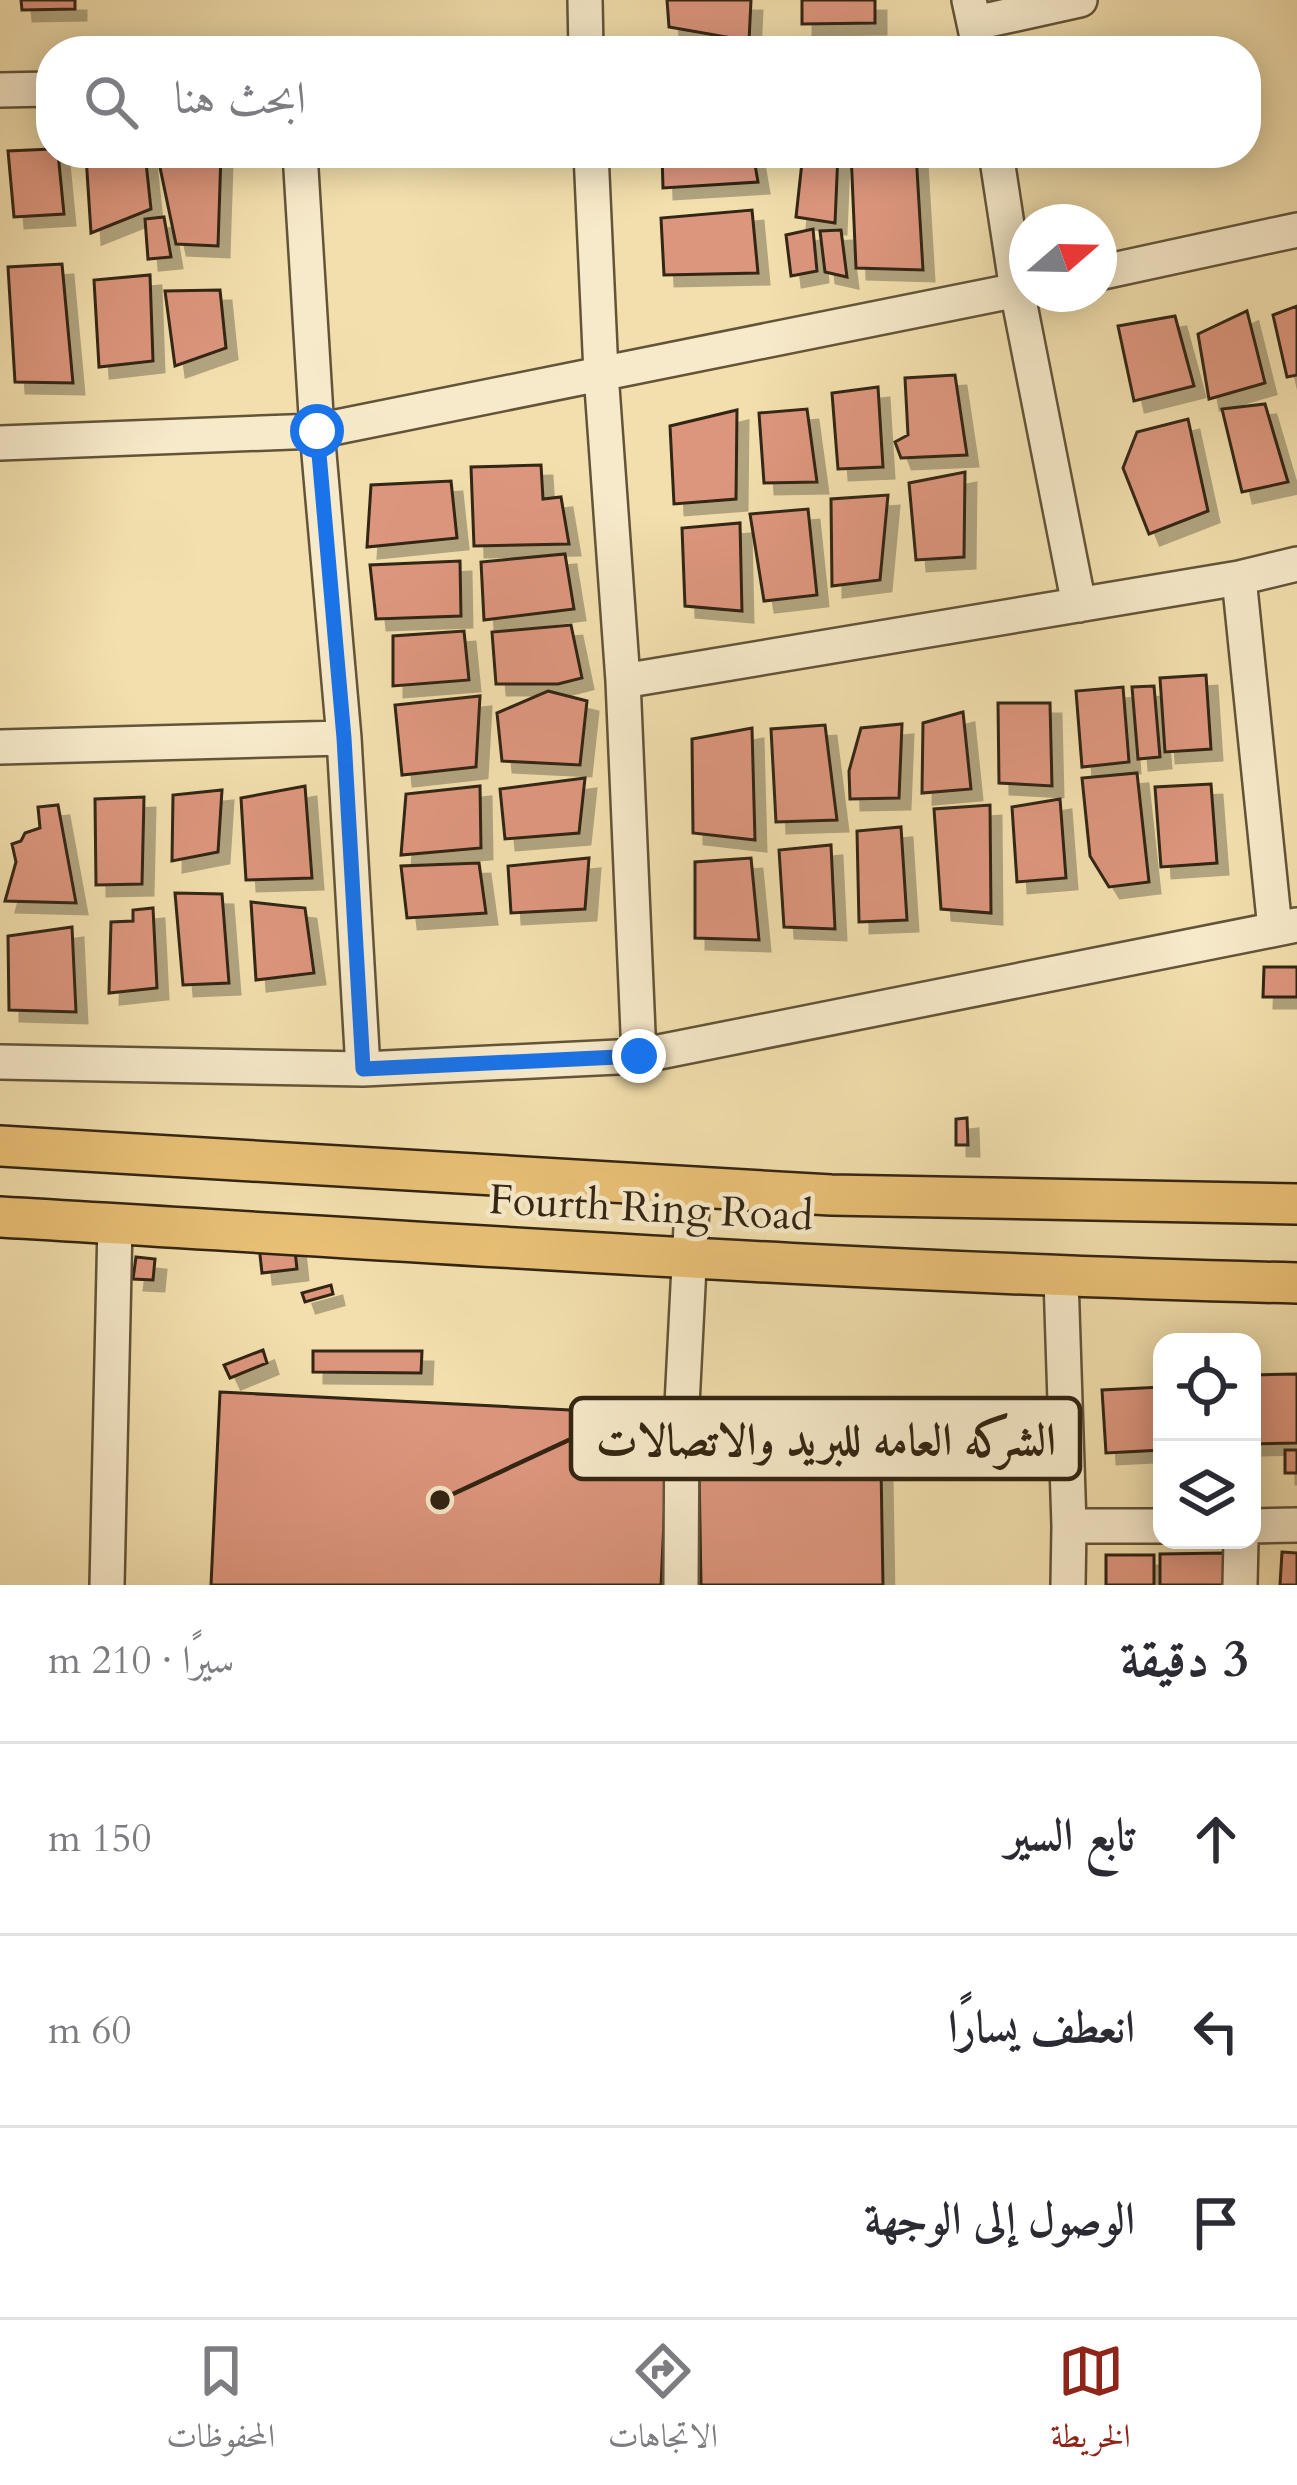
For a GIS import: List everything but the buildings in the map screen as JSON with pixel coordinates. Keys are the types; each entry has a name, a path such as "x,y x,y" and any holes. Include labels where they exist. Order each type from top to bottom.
{"main road":[{"name":"Fourth Ring Road","path":"0,1146 831,1195 1297,1204"},
{"name":"Fourth Ring Road","path":"0,1217 688,1260 1061,1278 1297,1283"}],"street":[{"path":"585,0 586,36"},
{"path":"974,24 1080,0"},
{"path":"0,90 36,89"},
{"path":"300,168 344,738 363,1069"},
{"path":"592,168 623,681 639,1056"},
{"path":"999,168 1009,221"},
{"path":"1117,269 1297,230"},
{"path":"0,443 317,431 1009,292"},
{"path":"1026,312 1079,605"},
{"path":"623,681 1239,578 1297,564"},
{"path":"0,1062 363,1069 639,1056 1286,927 1239,578"},
{"path":"0,747 344,738"},
{"path":"681,1585 682,1405 693,1187"},
{"path":"107,1585 115,1224"},
{"path":"1061,1278 1068,1585"},
{"path":"1261,1526 1297,1525"},
{"path":"1069,1526 1153,1526"},
{"path":"1240,1549 1240,1585"}],"place":[{"name":"الشركه العامه للبريد والاتصالات","path":"440,1500"}],"route":[{"path":"317,431 344,738 363,1069 639,1056"}]}
